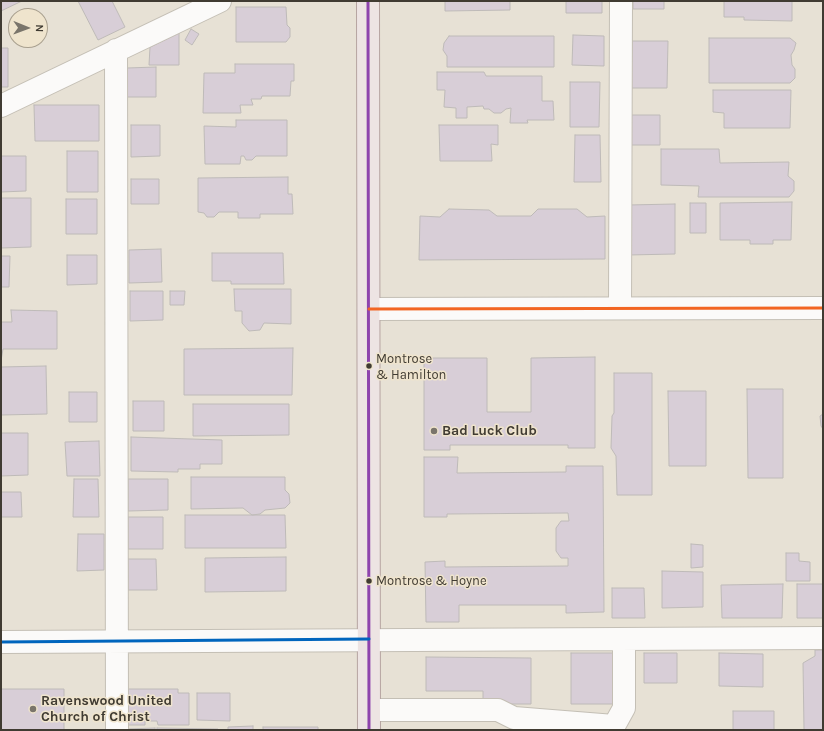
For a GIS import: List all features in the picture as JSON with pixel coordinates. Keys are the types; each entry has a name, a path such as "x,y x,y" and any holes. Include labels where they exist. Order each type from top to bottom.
{"main road":[{"path":"368,1 369,720"}],"street":[{"path":"1,106 220,1"},
{"path":"620,308 621,1"},
{"path":"116,50 117,730"},
{"path":"369,309 823,308"},
{"path":"1,642 369,639 624,640 823,638"},
{"path":"369,720 498,710 514,718 614,726 624,708 624,640"}],"building":[{"path":"1,1 22,1 1,11"},
{"path":"78,1 112,1 125,27 98,40"},
{"path":"445,1 510,1 510,10 445,11"},
{"path":"566,1 602,1 602,13 566,13"},
{"path":"633,1 664,1 664,9 633,9"},
{"path":"724,1 792,1 792,21 744,20 744,17 724,17"},
{"path":"236,7 286,7 287,25 290,28 290,37 286,42 236,42"},
{"path":"191,29 199,34 192,45 185,40"},
{"path":"179,33 179,65 149,65 150,47"},
{"path":"573,35 604,36 604,66 572,65"},
{"path":"449,36 554,36 554,67 447,67 447,56 443,50 444,43"},
{"path":"709,38 790,38 796,43 791,55 792,65 795,69 795,78 790,83 709,83"},
{"path":"632,41 668,41 667,88 631,88"},
{"path":"1,48 8,48 8,87 1,87"},
{"path":"235,64 294,64 294,81 291,81 290,96 262,96 261,99 251,99 253,105 240,105 241,113 203,113 204,73 235,73"},
{"path":"156,67 156,97 127,97 127,68"},
{"path":"437,72 484,72 486,76 542,76 542,101 553,101 554,120 527,120 528,123 510,123 511,108 506,109 501,113 494,113 489,109 484,109 483,106 467,107 467,118 456,118 456,108 444,107 445,90 437,90"},
{"path":"570,82 600,82 599,127 570,127"},
{"path":"713,90 791,90 790,128 724,128 724,113 713,112"},
{"path":"34,105 99,105 99,141 35,141"},
{"path":"630,115 660,115 660,145 631,145"},
{"path":"236,120 287,120 287,156 256,156 252,160 246,160 244,156 241,156 240,164 205,164 204,126 236,127"},
{"path":"131,125 160,125 160,156 131,157"},
{"path":"439,125 498,125 498,145 491,144 492,161 440,161"},
{"path":"575,135 600,135 601,182 574,182"},
{"path":"661,149 719,149 720,163 789,162 788,176 794,181 794,191 789,197 698,197 699,186 661,185"},
{"path":"67,151 98,151 98,192 67,192"},
{"path":"1,156 26,156 26,191 1,192"},
{"path":"288,177 288,194 292,194 293,214 260,214 260,218 238,218 238,212 219,212 214,217 207,217 204,213 198,212 198,178"},
{"path":"131,179 159,179 159,204 131,204"},
{"path":"1,198 31,198 31,247 1,248"},
{"path":"66,199 97,199 97,234 66,234"},
{"path":"792,202 791,240 773,240 773,244 750,244 750,240 720,240 720,203"},
{"path":"690,203 706,203 706,233 690,233"},
{"path":"675,204 675,254 628,255 628,205"},
{"path":"449,209 489,210 497,216 531,216 538,209 577,209 587,217 605,216 605,259 419,260 420,216 440,217"},
{"path":"161,249 162,282 129,283 129,250"},
{"path":"212,253 283,253 284,284 231,284 231,281 212,281"},
{"path":"67,255 97,255 97,284 67,285"},
{"path":"1,256 10,256 9,287 1,287"},
{"path":"234,289 291,289 291,324 264,323 260,330 249,331 242,323 242,311 235,311"},
{"path":"130,291 163,291 163,320 130,321"},
{"path":"170,291 185,291 184,305 170,305"},
{"path":"11,310 57,311 57,349 3,349 1,361 1,322 12,322"},
{"path":"293,348 292,395 184,395 184,349"},
{"path":"595,357 595,448 568,448 568,445 450,445 450,450 424,450 424,358 487,358 487,412 531,412 531,358"},
{"path":"46,366 47,414 1,415 1,367"},
{"path":"614,373 652,373 652,495 617,495 616,456 611,448 612,416 614,413"},
{"path":"747,389 783,389 783,478 748,478"},
{"path":"668,391 706,391 706,466 669,466"},
{"path":"69,392 97,392 97,422 69,422"},
{"path":"133,401 164,401 164,431 133,431"},
{"path":"193,404 289,404 289,435 193,436"},
{"path":"823,414 823,429 821,426 820,416"},
{"path":"1,433 28,433 28,475 1,476"},
{"path":"131,437 222,440 222,464 200,464 200,469 178,469 178,472 131,471"},
{"path":"99,441 100,476 67,476 65,442"},
{"path":"424,457 458,457 457,473 566,472 566,466 603,466 604,612 566,613 566,605 459,605 459,622 426,622 425,562 445,561 445,567 568,566 568,558 561,558 556,551 556,528 561,521 569,521 568,513 447,514 447,517 424,517"},
{"path":"191,477 285,477 285,490 289,494 290,503 285,508 265,510 260,514 252,515 243,508 191,509"},
{"path":"74,479 98,479 99,517 73,517"},
{"path":"128,479 168,479 168,510 128,511"},
{"path":"1,492 21,492 22,517 1,517"},
{"path":"185,515 285,515 286,548 185,548"},
{"path":"128,517 163,517 163,549 128,549"},
{"path":"78,534 104,534 104,570 77,571"},
{"path":"691,544 703,545 703,567 691,568"},
{"path":"786,553 799,553 799,561 810,562 810,581 786,581"},
{"path":"286,557 286,591 205,592 205,558"},
{"path":"128,559 156,559 157,590 128,590"},
{"path":"662,571 703,572 703,607 662,608"},
{"path":"783,584 782,618 722,618 721,585"},
{"path":"797,584 823,584 823,618 797,618"},
{"path":"612,588 644,588 645,618 612,618"},
{"path":"815,650 823,650 823,730 804,730 803,663 815,656"},
{"path":"571,653 614,653 615,704 571,704"},
{"path":"644,653 677,653 677,683 644,683"},
{"path":"719,653 763,654 763,687 719,686"},
{"path":"426,657 531,658 531,704 483,704 483,691 426,691"},
{"name":"Ravenswood United Church of Christ","path":"1,689 64,689 64,730 1,730"},
{"path":"126,689 178,689 178,693 189,693 189,725 158,725 157,721 145,721 145,725 126,725"},
{"path":"197,693 230,693 230,721 197,720"},
{"path":"733,711 774,711 774,730 733,730"},
{"path":"253,726 253,730 228,730 228,727"},
{"path":"263,727 318,727 318,730 263,730"},
{"path":"155,728 155,730 127,730 127,729"},
{"path":"157,728 218,729 218,730 157,730"}],"transit line":[{"path":"368,1 369,730"},
{"path":"369,309 823,308"},
{"path":"1,642 369,639"}],"place":[{"name":"Montrose & Hamilton","path":"369,366"},
{"name":"Bad Luck Club","path":"434,431"},
{"name":"Montrose & Hoyne","path":"369,581"},
{"name":"Ravenswood United Church of Christ","path":"33,709"}]}
